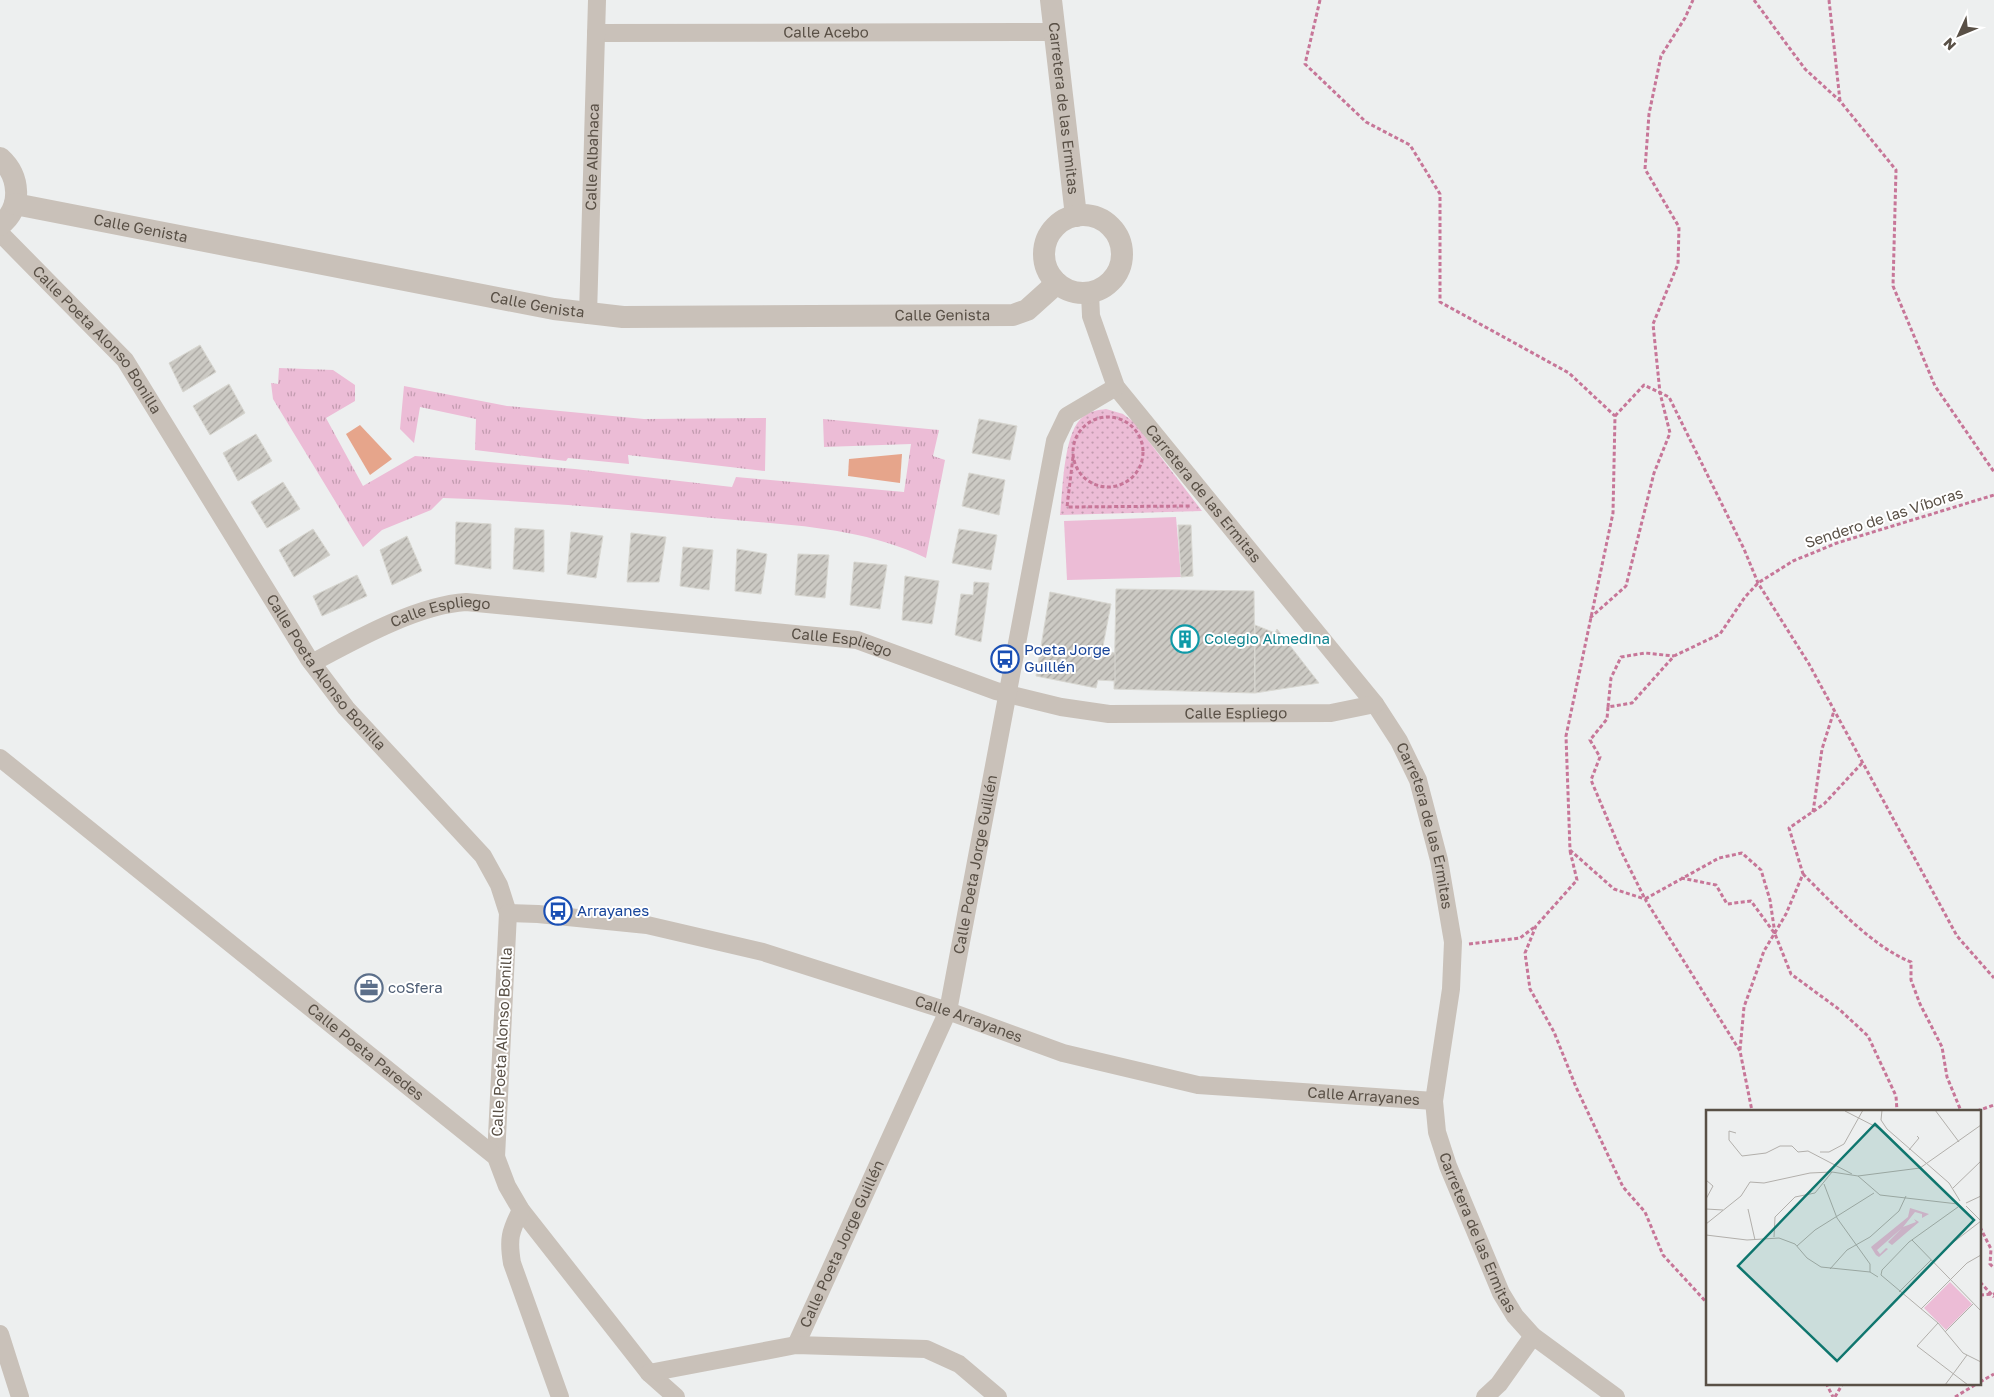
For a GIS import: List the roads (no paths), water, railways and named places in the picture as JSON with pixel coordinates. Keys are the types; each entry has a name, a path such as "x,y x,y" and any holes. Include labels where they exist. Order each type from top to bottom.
{"street":[{"name":"Calle Albahaca","path":"588,314 597,0"},
{"name":"Carretera de las Ermitas","path":"1051,0 1076,216"},
{"name":"Calle Acebo","path":"596,33 1055,32"},
{"path":"0,158 8,165 14,177 17,190 11,214 0,225"},
{"name":"Calle Genista","path":"15,204 588,314 623,317 1013,315 1027,310 1057,283"},
{"path":"1076,216 1088,216 1105,222 1117,236 1122,247 1122,260 1115,276 1102,288 1090,293 1067,290 1057,283 1049,273 1045,262 1044,250 1048,238 1064,220 1076,216"},
{"name":"Calle Poeta Alonso Bonilla","path":"0,233 125,360 312,663 346,708 483,856 499,885 508,913 496,1157"},
{"name":"Carretera de las Ermitas","path":"1090,293 1091,316 1116,387 1375,704 1399,741 1418,780 1439,860 1453,946 1451,989 1434,1101 1437,1132 1448,1166 1501,1293 1515,1316 1533,1336 1616,1397"},
{"name":"Calle Poeta Jorge Guillén","path":"796,1346 948,1011 1056,441 1067,416 1116,387"},
{"name":"Calle Espliego","path":"312,663 424,610 446,603 466,602 857,640 1007,694 1061,707 1109,714 1331,713 1375,704"},
{"name":"Calle Poeta Paredes","path":"0,758 496,1157"},
{"name":"Calle Arrayanes","path":"508,913 538,914 656,928 763,952 948,1011 1063,1053 1198,1085 1434,1101"},
{"path":"496,1157 507,1186 520,1210 649,1373 676,1397"},
{"path":"520,1210 510,1231 509,1242 512,1263 560,1397"},
{"path":"0,1334 20,1397"},
{"path":"1485,1397 1499,1384 1533,1336"},
{"path":"649,1373 796,1346 926,1349 959,1364 998,1397"}],"place":[{"name":"Colegio Almedina","path":"1185,639"},
{"name":"Poeta Jorge Guillén","path":"1005,659"},
{"name":"Arrayanes","path":"558,911"},
{"name":"coSfera","path":"369,988"}]}
